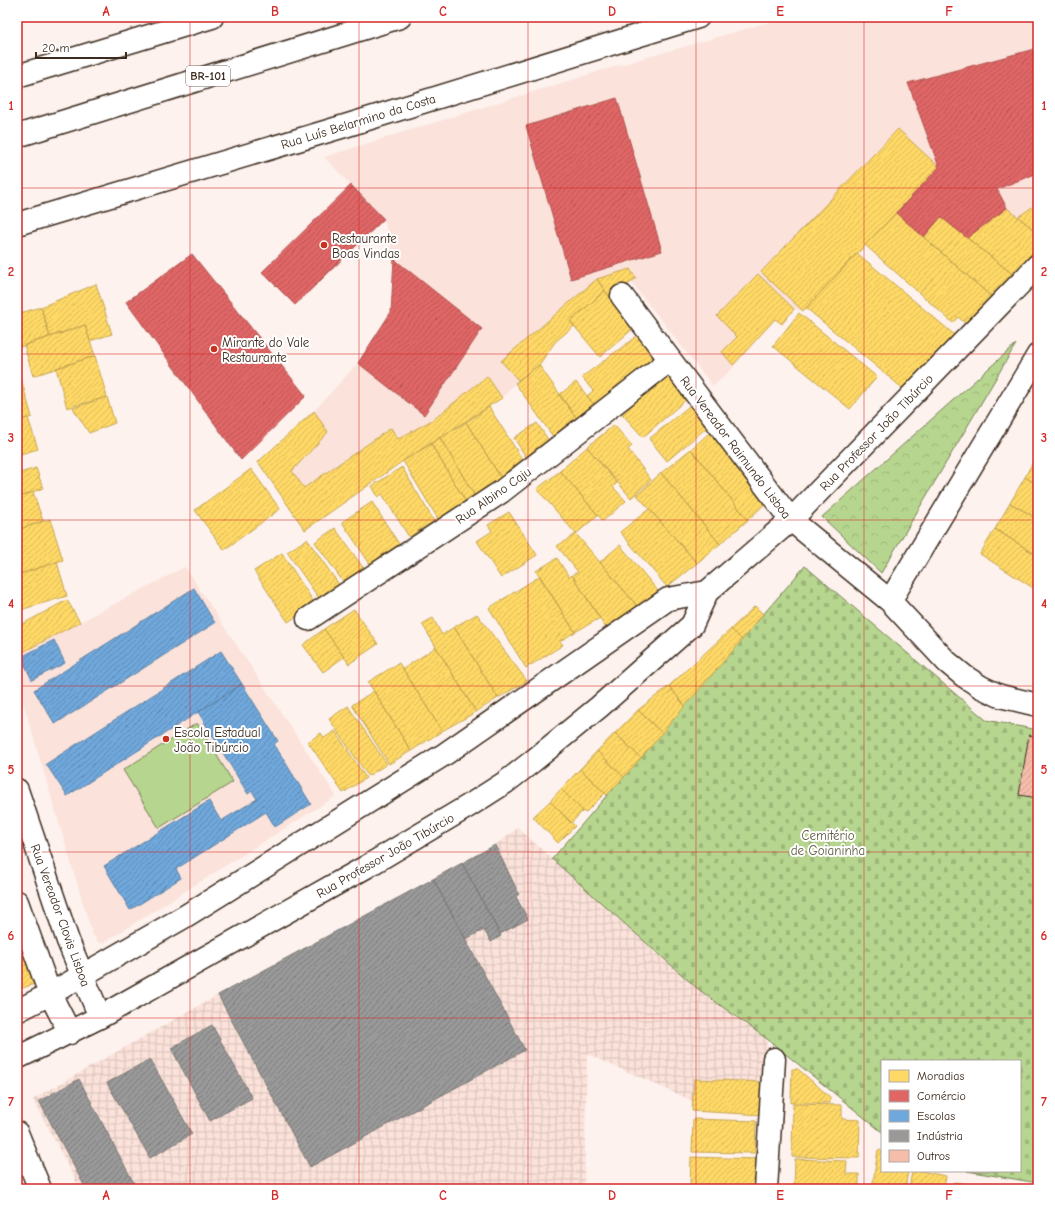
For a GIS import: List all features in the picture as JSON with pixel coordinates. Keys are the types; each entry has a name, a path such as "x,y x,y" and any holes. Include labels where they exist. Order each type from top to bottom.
{"main road":[{"path":"17,76 212,17"},
{"name":"BR-101","path":"17,136 400,17"},
{"name":"Rua Luís Belarmino da Costa","path":"17,224 348,125 698,17"},
{"name":"Rua Professor João Tibúrcio","path":"17,1058 100,1017 366,867 506,782 567,734 692,625 707,592 791,520 1038,265"},
{"name":"Rua Vereador Raimundo Lisboa","path":"622,296 791,520 890,601 947,662 964,676 1000,696 1038,705"},
{"path":"890,601 1038,355"},
{"name":"Rua Albino Caju","path":"308,619 501,492 670,360"},
{"path":"17,1011 82,976 184,917 445,754 668,599 707,592"},
{"name":"Rua Vereador Clovis Lisboa","path":"17,790 55,904 82,976 100,1017"},
{"path":"17,902 50,994 70,1032"},
{"path":"766,1189 774,1059"},
{"path":"17,1133 40,1189"}],"shaded area":[{"path":"787,17 1038,17 1038,233 941,217 924,237 896,213 803,311 794,309 782,324 775,319 731,370 713,386 631,282 555,342 539,365 515,383 502,398 403,461 305,530 258,462 314,411 358,363 391,312 394,259 384,219 324,157 610,68"},
{"name":"Escola Estadual João Tibúrcio","path":"185,567 336,796 103,943 98,942 92,933 17,682 17,655"},
{"path":"518,828 698,989 767,1039 765,1082 694,1079 693,1101 587,1054 584,1189 80,1189 33,1099 218,995 495,845"}],"green space":[{"path":"1016,344 881,573 822,517"},
{"name":"Cemitério de Goianinha","path":"805,566 986,720 1038,730 1038,1183 973,1172 1021,1172 1021,1060 881,1060 881,1131 767,1039 698,989 552,859"},
{"path":"197,723 233,782 159,828 123,770"}],"building: Moradias":[{"path":"898,129 939,167 803,311 761,272"},
{"path":"1038,203 1038,233 1018,217"},
{"path":"1007,208 1038,233 1038,246 1015,276 967,238"},
{"path":"896,213 995,300 971,328 958,317 953,323 865,245"},
{"path":"941,217 1015,276 995,300 924,237"},
{"path":"857,253 962,341 907,392 806,308"},
{"path":"630,269 636,278 611,299 597,279"},
{"path":"758,274 794,309 782,324 775,319 733,365 722,352 737,337 717,316"},
{"path":"597,279 605,291 570,321 574,326 555,342 539,365 518,380 501,361"},
{"path":"96,284 112,334 90,341 85,325 50,337 41,307"},
{"path":"605,291 635,327 600,357 570,321"},
{"path":"41,307 50,337 17,348 17,314"},
{"path":"799,313 877,377 850,409 773,346"},
{"path":"85,325 95,356 33,376 24,345"},
{"path":"641,333 660,359 596,407 587,396 593,391 582,377"},
{"path":"95,356 107,397 67,408 56,368"},
{"path":"539,365 578,420 554,438 515,383"},
{"path":"669,373 689,397 643,437 622,414"},
{"path":"487,376 502,398 403,461 305,530 258,462 314,411 328,432 292,471 304,488 391,428 398,439 434,419"},
{"path":"21,379 32,417 17,421 17,380"},
{"path":"576,382 596,407 578,420 559,395"},
{"path":"107,397 115,423 89,433 73,408"},
{"path":"694,402 711,424 667,461 649,439"},
{"path":"489,407 524,462 501,478 466,422"},
{"path":"28,418 38,449 17,455 17,421"},
{"path":"466,422 501,478 475,496 440,438"},
{"path":"537,423 549,441 526,457 514,438"},
{"path":"614,425 632,446 628,449 651,480 631,498 587,447"},
{"path":"716,427 769,500 748,520 691,449"},
{"path":"440,438 475,496 466,502 431,444"},
{"path":"431,444 466,502 438,519 403,461"},
{"path":"587,447 617,483 613,487 626,501 603,521 560,471"},
{"path":"691,449 748,520 720,544 661,473"},
{"path":"1038,452 1038,485 1025,477"},
{"path":"402,467 434,521 409,537 382,494 378,497 372,486"},
{"path":"36,468 43,488 17,498 17,474"},
{"path":"251,469 280,509 224,550 195,510"},
{"path":"560,471 598,515 576,534 537,489"},
{"path":"661,473 720,544 697,563 637,495"},
{"path":"1025,477 1038,485 1038,519 1010,503"},
{"path":"33,492 43,521 17,530 17,498"},
{"path":"372,502 399,544 370,564 342,522"},
{"path":"1010,503 1038,519 1038,556 995,529"},
{"path":"649,509 697,563 667,587 620,532"},
{"path":"509,512 537,555 501,578 477,541 492,531 488,525"},
{"path":"50,519 63,560 17,575 17,530"},
{"path":"335,528 364,569 344,583 315,542"},
{"path":"995,529 1038,556 1038,591 980,554"},
{"path":"576,534 638,607 605,627 572,575 578,572 557,546"},
{"path":"307,539 340,586 320,600 287,552"},
{"path":"620,545 658,591 638,607 600,562"},
{"path":"282,553 315,604 288,622 254,571"},
{"path":"557,558 569,577 572,575 600,618 575,632 536,571"},
{"path":"57,562 67,596 17,611 17,575"},
{"path":"540,576 575,632 560,641 563,645 526,668 489,608"},
{"path":"67,600 80,622 21,653 17,645 17,627"},
{"path":"755,606 763,614 742,640 731,629"},
{"path":"354,609 378,644 349,664 324,629"},
{"path":"477,614 527,681 498,698 454,627"},
{"path":"433,618 442,635 454,627 498,698 476,712 422,624"},
{"path":"324,629 344,657 323,672 303,645"},
{"path":"731,629 742,640 685,706 669,686"},
{"path":"436,647 476,712 442,731 403,669"},
{"path":"399,663 442,731 411,751 368,682"},
{"path":"669,686 685,706 662,733 638,710"},
{"path":"374,691 411,751 389,764 352,705"},
{"path":"348,706 387,764 368,776 329,719"},
{"path":"638,710 662,733 641,758 615,733"},
{"path":"335,731 366,778 343,793 308,742 321,733 324,738"},
{"path":"615,733 641,758 624,777 597,751"},
{"path":"597,751 624,777 607,795 580,769"},
{"path":"580,769 605,793 585,813 561,789"},
{"path":"561,789 583,811 571,823 550,801"},
{"path":"550,801 575,826 558,843 533,817"},
{"path":"22,935 40,982 17,990 17,938"},
{"path":"792,1069 798,1069 830,1097 830,1103 791,1103"},
{"path":"694,1079 765,1082 763,1115 692,1111"},
{"path":"793,1104 842,1105 842,1119 860,1120 859,1158 792,1157"},
{"path":"693,1119 756,1121 755,1153 692,1152"},
{"path":"878,1150 881,1151 881,1172 908,1172 905,1189 872,1189"},
{"path":"691,1157 759,1159 758,1189 690,1188"},
{"path":"795,1159 847,1161 846,1174 859,1174 859,1189 794,1189"},
{"path":"912,1172 926,1172 946,1176 944,1189 909,1189"},
{"path":"954,1182 989,1187 989,1189 953,1189"}],"building: Comércio":[{"path":"1038,48 1038,173 997,189 1007,208 967,238 941,217 924,237 896,213 939,167 908,83"},
{"path":"617,98 662,251 571,279 526,126"},
{"path":"351,185 384,219 295,305 262,272"},
{"name":"Mirante do Vale Restaurante","path":"192,254 306,396 241,460 126,302"},
{"path":"394,259 482,329 424,415 358,363 391,312"}],"building: Escolas":[{"path":"194,588 215,623 55,724 34,690"},
{"path":"54,640 65,663 32,680 21,657"},
{"path":"221,651 242,684 67,796 46,764"},
{"path":"242,684 278,741 274,744 311,804 275,827 266,812 176,869 181,878 130,910 104,866 209,801 221,821 257,799 252,791 248,794 198,712"}],"building: Indústria":[{"path":"495,845 519,894 516,897 528,919 500,934 462,863"},
{"path":"462,863 501,936 491,942 484,930 466,939 433,879"},
{"path":"433,879 525,1050 310,1167 218,995"},
{"path":"212,1025 252,1098 210,1121 171,1048"},
{"path":"150,1059 192,1134 150,1158 107,1083"},
{"path":"79,1079 137,1189 86,1189 39,1101"}],"building: Outros":[{"path":"1029,735 1038,737 1038,798 1019,795"}],"place":[{"name":"Restaurante Boas Vindas","path":"324,245"},
{"name":"Mirante do Vale Restaurante","path":"214,349"},
{"name":"Escola Estadual João Tibúrcio","path":"166,739"}]}
